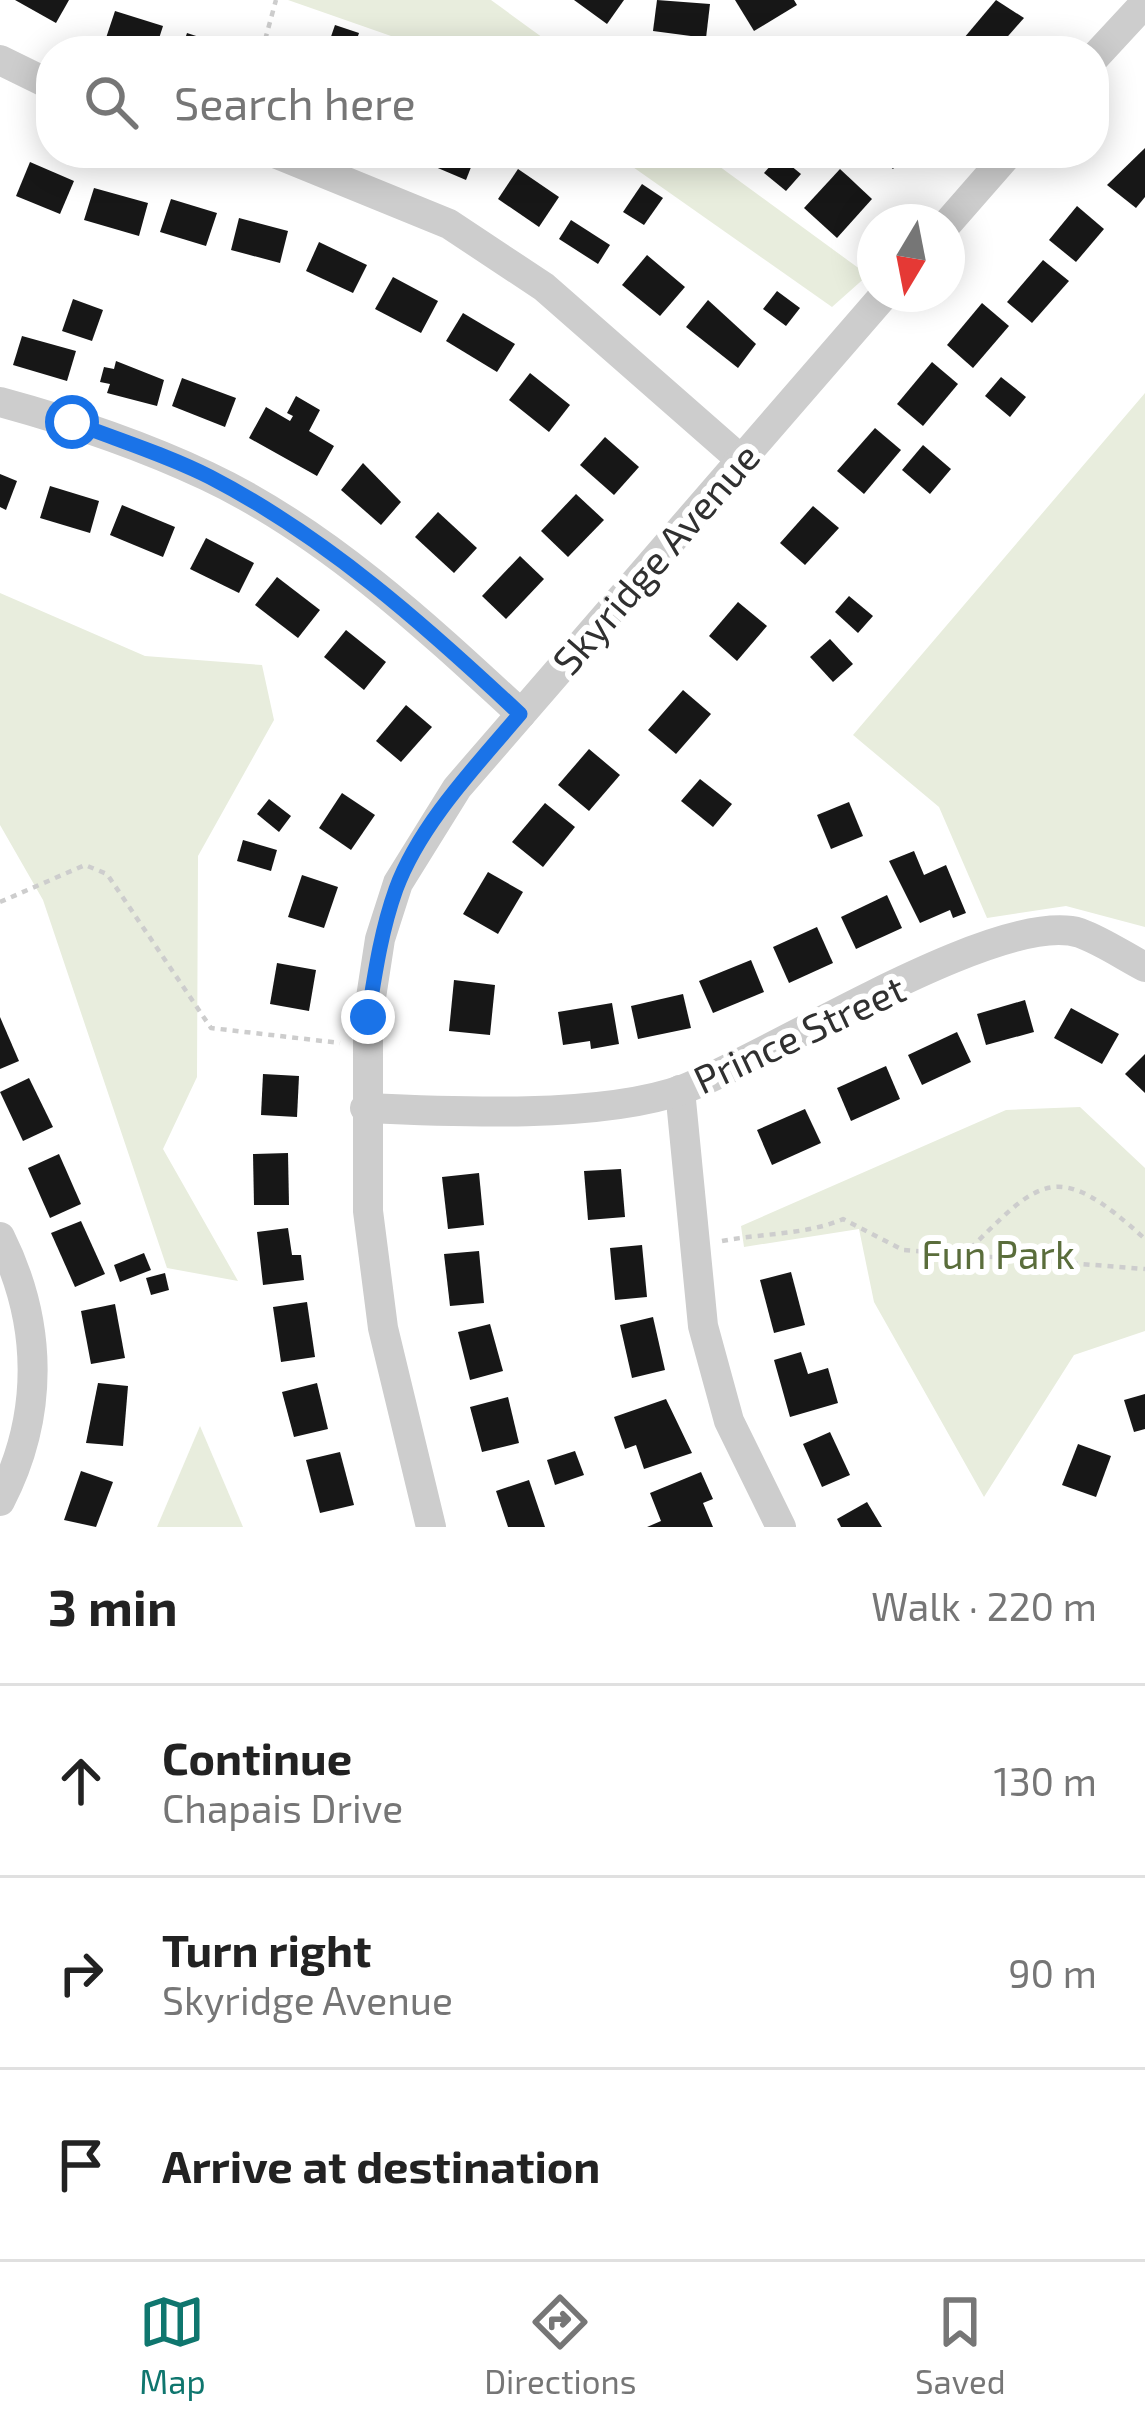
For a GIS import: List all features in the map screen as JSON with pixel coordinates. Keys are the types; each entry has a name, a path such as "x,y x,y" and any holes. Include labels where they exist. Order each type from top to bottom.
{"street":[{"path":"1109,42 1145,3"},
{"path":"0,60 36,78"},
{"path":"311,168 449,224 506,262 607,339 740,458"},
{"path":"964,204 996,168"},
{"name":"Skyridge Avenue","path":"431,1527 383,1328 368,1210 367,1046 380,939 398,883 457,788 869,312"},
{"path":"0,402 72,422 209,476 273,515 429,629 520,714"},
{"name":"Prince Street","path":"365,1108 518,1111 680,1090 976,949 1035,932 1078,932 1145,967"},
{"path":"680,1090 703,1326 729,1421 781,1527"},
{"path":"0,1237 32,1326 34,1398 18,1466 0,1502"}],"path":[{"path":"266,36 276,0"},
{"path":"0,902 85,865 106,874 211,1028 367,1046"},
{"path":"962,1257 1036,1190 1052,1184 1090,1194 1145,1239"},
{"path":"693,1247 791,1228 809,1233 843,1219 903,1250 1145,1270"}],"green space":[{"path":"288,0 491,0 540,36 391,36"},
{"path":"634,168 722,168 857,267 857,285 832,307"},
{"path":"1145,393 1145,927 1066,906 987,918 939,807 853,735"},
{"path":"0,593 145,656 262,665 274,720 198,856 197,1077 163,1149 238,1281 167,1268 43,900 0,825"},
{"name":"Fun Park","path":"1080,1107 1145,1168 1145,1331 1074,1355 984,1497 874,1302 859,1229 744,1247 741,1226 1006,1110"},
{"path":"200,1426 243,1527 157,1527"}],"building":[{"path":"15,0 69,0 56,23"},
{"path":"574,0 624,0 607,24"},
{"path":"657,0 710,4 706,36 653,31"},
{"path":"735,0 794,0 797,5 754,31"},
{"path":"996,0 1024,18 1008,36 966,36"},
{"path":"115,11 163,26 160,36 107,36"},
{"path":"335,25 359,33 358,36 331,36"},
{"path":"1145,148 1145,197 1136,208 1107,185"},
{"path":"30,162 74,181 60,214 16,196"},
{"path":"438,168 471,168 466,180"},
{"path":"768,168 794,168 801,174 786,191 764,173"},
{"path":"518,169 559,197 539,227 498,199"},
{"path":"840,169 872,199 857,204 857,216 837,238 804,208"},
{"path":"642,184 663,198 644,225 623,212"},
{"path":"94,188 148,203 139,236 84,220"},
{"path":"171,199 217,213 206,246 160,232"},
{"path":"1077,206 1104,229 1076,262 1049,240"},
{"path":"239,218 288,231 280,263 231,250"},
{"path":"571,220 610,245 598,264 559,239"},
{"path":"319,242 367,265 353,293 306,271"},
{"path":"647,255 685,287 660,316 622,285"},
{"path":"1043,260 1069,281 1032,323 1007,302"},
{"path":"393,277 438,301 421,333 375,309"},
{"path":"777,291 800,308 786,326 763,309"},
{"path":"73,299 103,310 92,341 62,331"},
{"path":"708,300 756,344 738,368 686,327"},
{"path":"982,303 1009,326 973,368 947,345"},
{"path":"463,313 515,344 497,372 446,341"},
{"path":"22,336 76,351 67,381 13,365"},
{"path":"116,361 164,380 157,406 107,393 110,384 100,382 104,367 114,369"},
{"path":"932,362 958,384 923,426 897,404"},
{"path":"530,373 570,405 549,432 509,400"},
{"path":"1001,377 1026,397 1010,417 985,396"},
{"path":"182,378 236,398 225,427 172,406"},
{"path":"296,396 320,410 309,431 334,446 317,476 249,438 266,407 290,421 293,416 287,413"},
{"path":"875,428 901,450 864,494 837,471"},
{"path":"605,437 639,467 614,495 580,465"},
{"path":"923,445 951,469 930,494 902,470"},
{"path":"363,463 401,502 381,525 341,490"},
{"path":"0,474 17,481 6,510 0,507"},
{"path":"50,486 99,501 90,533 40,518"},
{"path":"576,494 604,520 568,557 541,531"},
{"path":"122,505 175,527 163,557 110,535"},
{"path":"813,506 839,528 805,565 780,543"},
{"path":"438,512 477,548 454,573 415,537"},
{"path":"206,538 254,563 239,593 190,569"},
{"path":"520,556 544,579 506,619 482,596"},
{"path":"277,577 320,610 298,638 255,605"},
{"path":"849,596 873,616 858,633 835,612"},
{"path":"738,602 767,626 737,661 709,636"},
{"path":"346,630 386,662 364,690 324,657"},
{"path":"830,639 853,664 833,682 810,657"},
{"path":"683,690 711,714 676,754 648,730"},
{"path":"406,705 432,727 401,762 376,741"},
{"path":"589,749 620,775 589,811 558,785"},
{"path":"700,779 732,804 713,827 681,801"},
{"path":"342,793 375,815 351,850 319,828"},
{"path":"269,799 291,816 279,832 257,814"},
{"path":"849,802 863,836 831,849 817,815"},
{"path":"545,803 575,827 543,867 512,842"},
{"path":"243,840 277,850 271,871 237,861"},
{"path":"914,851 924,875 946,865 966,913 953,918 950,910 920,923 889,861"},
{"path":"488,872 523,892 498,934 463,914"},
{"path":"302,875 338,887 324,928 288,917"},
{"path":"887,895 902,928 856,949 841,917"},
{"path":"817,927 833,963 789,983 773,947"},
{"path":"751,960 764,992 713,1013 699,981"},
{"path":"277,963 316,970 309,1011 270,1004"},
{"path":"454,980 495,985 490,1035 449,1031"},
{"path":"683,994 691,1028 638,1039 631,1006"},
{"path":"1025,1000 1034,1032 986,1045 977,1014"},
{"path":"612,1003 619,1044 591,1049 590,1041 563,1045 558,1012"},
{"path":"1071,1008 1119,1034 1102,1064 1054,1038"},
{"path":"0,1017 19,1061 0,1069"},
{"path":"957,1032 971,1062 922,1085 908,1055"},
{"path":"1145,1054 1145,1093 1125,1074"},
{"path":"886,1066 900,1099 851,1121 837,1088"},
{"path":"263,1074 299,1076 297,1117 261,1115"},
{"path":"29,1078 53,1127 23,1141 0,1092"},
{"path":"805,1109 821,1143 772,1165 757,1130"},
{"path":"288,1153 289,1205 254,1205 253,1154"},
{"path":"59,1154 81,1204 50,1218 28,1168"},
{"path":"621,1169 625,1217 588,1220 584,1171"},
{"path":"479,1173 484,1225 448,1229 442,1177"},
{"path":"81,1221 105,1274 75,1287 51,1233"},
{"path":"288,1228 292,1255 301,1255 304,1280 263,1285 257,1232"},
{"path":"642,1245 647,1297 615,1300 610,1248"},
{"path":"479,1251 484,1303 450,1306 444,1254"},
{"path":"144,1253 151,1270 120,1282 114,1265"},
{"path":"791,1272 805,1325 774,1333 760,1280"},
{"path":"165,1273 169,1290 151,1295 146,1278"},
{"path":"307,1302 315,1357 281,1362 273,1307"},
{"path":"115,1304 125,1358 91,1364 81,1311"},
{"path":"653,1317 665,1370 632,1378 620,1325"},
{"path":"490,1324 503,1371 470,1380 458,1332"},
{"path":"801,1352 808,1374 828,1368 838,1403 790,1417 774,1360"},
{"path":"98,1383 128,1386 123,1446 86,1443"},
{"path":"317,1383 328,1429 294,1437 282,1392"},
{"path":"1145,1394 1145,1429 1134,1432 1124,1400"},
{"path":"508,1397 519,1443 482,1452 470,1407"},
{"path":"666,1399 692,1453 644,1469 636,1445 625,1449 614,1417"},
{"path":"830,1432 850,1475 822,1487 803,1444"},
{"path":"1078,1444 1111,1456 1096,1497 1062,1485"},
{"path":"575,1451 584,1475 555,1485 547,1460"},
{"path":"340,1452 354,1505 320,1513 306,1460"},
{"path":"81,1471 113,1482 96,1527 64,1520"},
{"path":"701,1472 713,1499 703,1503 713,1527 647,1527 661,1521 650,1493"},
{"path":"529,1480 545,1527 508,1527 496,1491"},
{"path":"867,1502 882,1527 841,1527 837,1519"}],"route":[{"path":"72,422 209,476 273,515 429,629 520,714 457,788 398,883 380,939 368,1017"}]}
